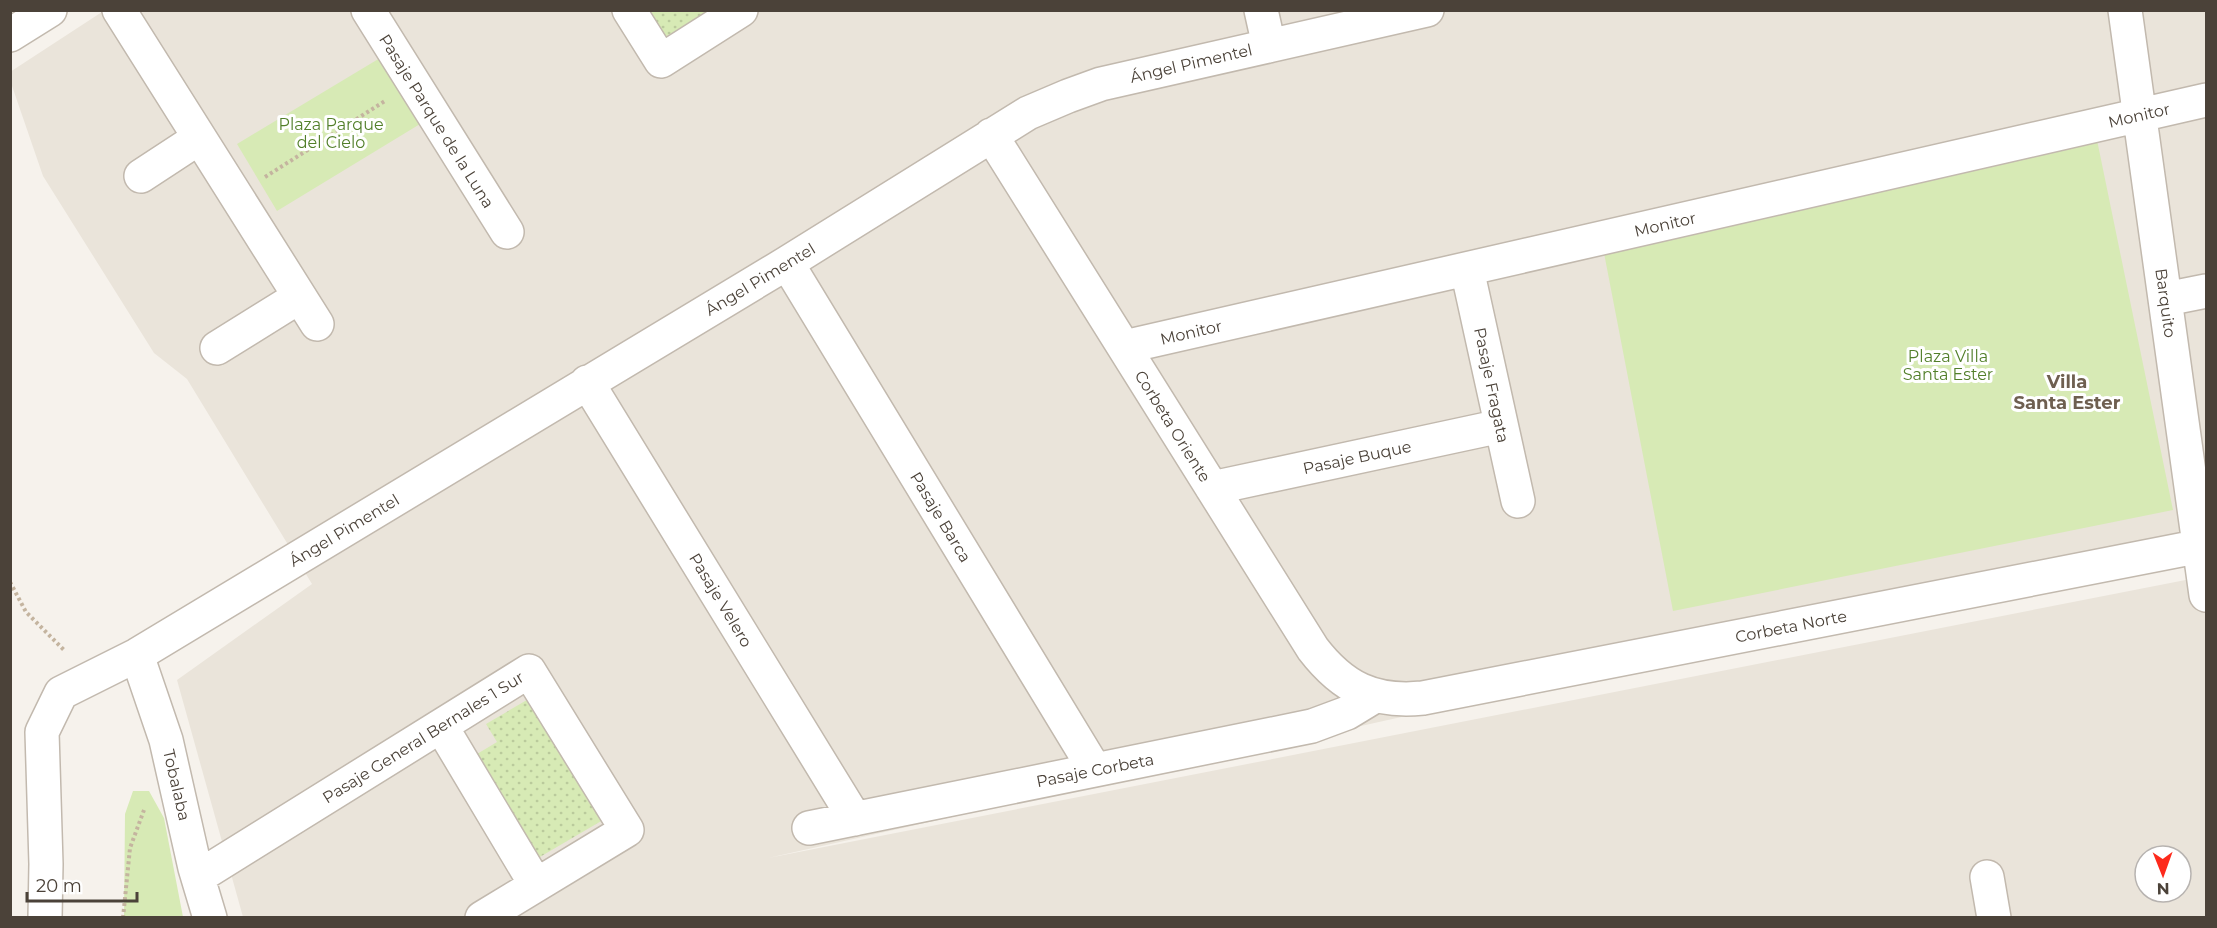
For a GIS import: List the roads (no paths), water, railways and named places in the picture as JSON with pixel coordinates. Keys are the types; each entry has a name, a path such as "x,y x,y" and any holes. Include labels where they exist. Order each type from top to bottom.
{"street":[{"path":"10,35 50,10"},
{"path":"119,10 317,324"},
{"name":"Pasaje Parque de la Luna","path":"368,10 507,231"},
{"path":"629,10 662,61 741,10"},
{"path":"1261,10 1269,46"},
{"name":"Ángel Pimentel","path":"45,918 46,864 42,732 62,693 137,655 787,263 1028,113 1101,84 1427,10"},
{"name":"Barquito","path":"2125,10 2202,546 2206,595"},
{"name":"Monitor","path":"1124,348 2206,100"},
{"name":"Corbeta Oriente","path":"991,135 1326,666 1341,680 1375,696"},
{"path":"141,176 199,138"},
{"name":"Pasaje Barca","path":"787,263 1095,770"},
{"name":"Pasaje Fragata","path":"1467,269 1518,501"},
{"path":"2166,299 2206,291"},
{"path":"217,348 299,297"},
{"name":"Pasaje Velero","path":"588,382 855,819"},
{"name":"Pasaje Buque","path":"1212,488 1501,426"},
{"name":"Corbeta Norte","path":"1375,696 1392,699 1423,698 2202,546"},
{"name":"Tobalaba","path":"137,655 166,740 198,877 210,918"},
{"name":"Pasaje General Bernales 1 Sur","path":"198,877 529,671 627,830 482,918"},
{"name":"Pasaje Corbeta","path":"809,828 1312,726 1347,714 1375,696"},
{"path":"441,726 536,885"},
{"path":"1987,877 1994,918"}],"district":[{"name":"Villa Santa Ester","path":"2067,392"}],"park label":[{"name":"Plaza Parque del Cielo","path":"331,133"},
{"name":"Plaza Villa Santa Ester","path":"1948,365"}]}
